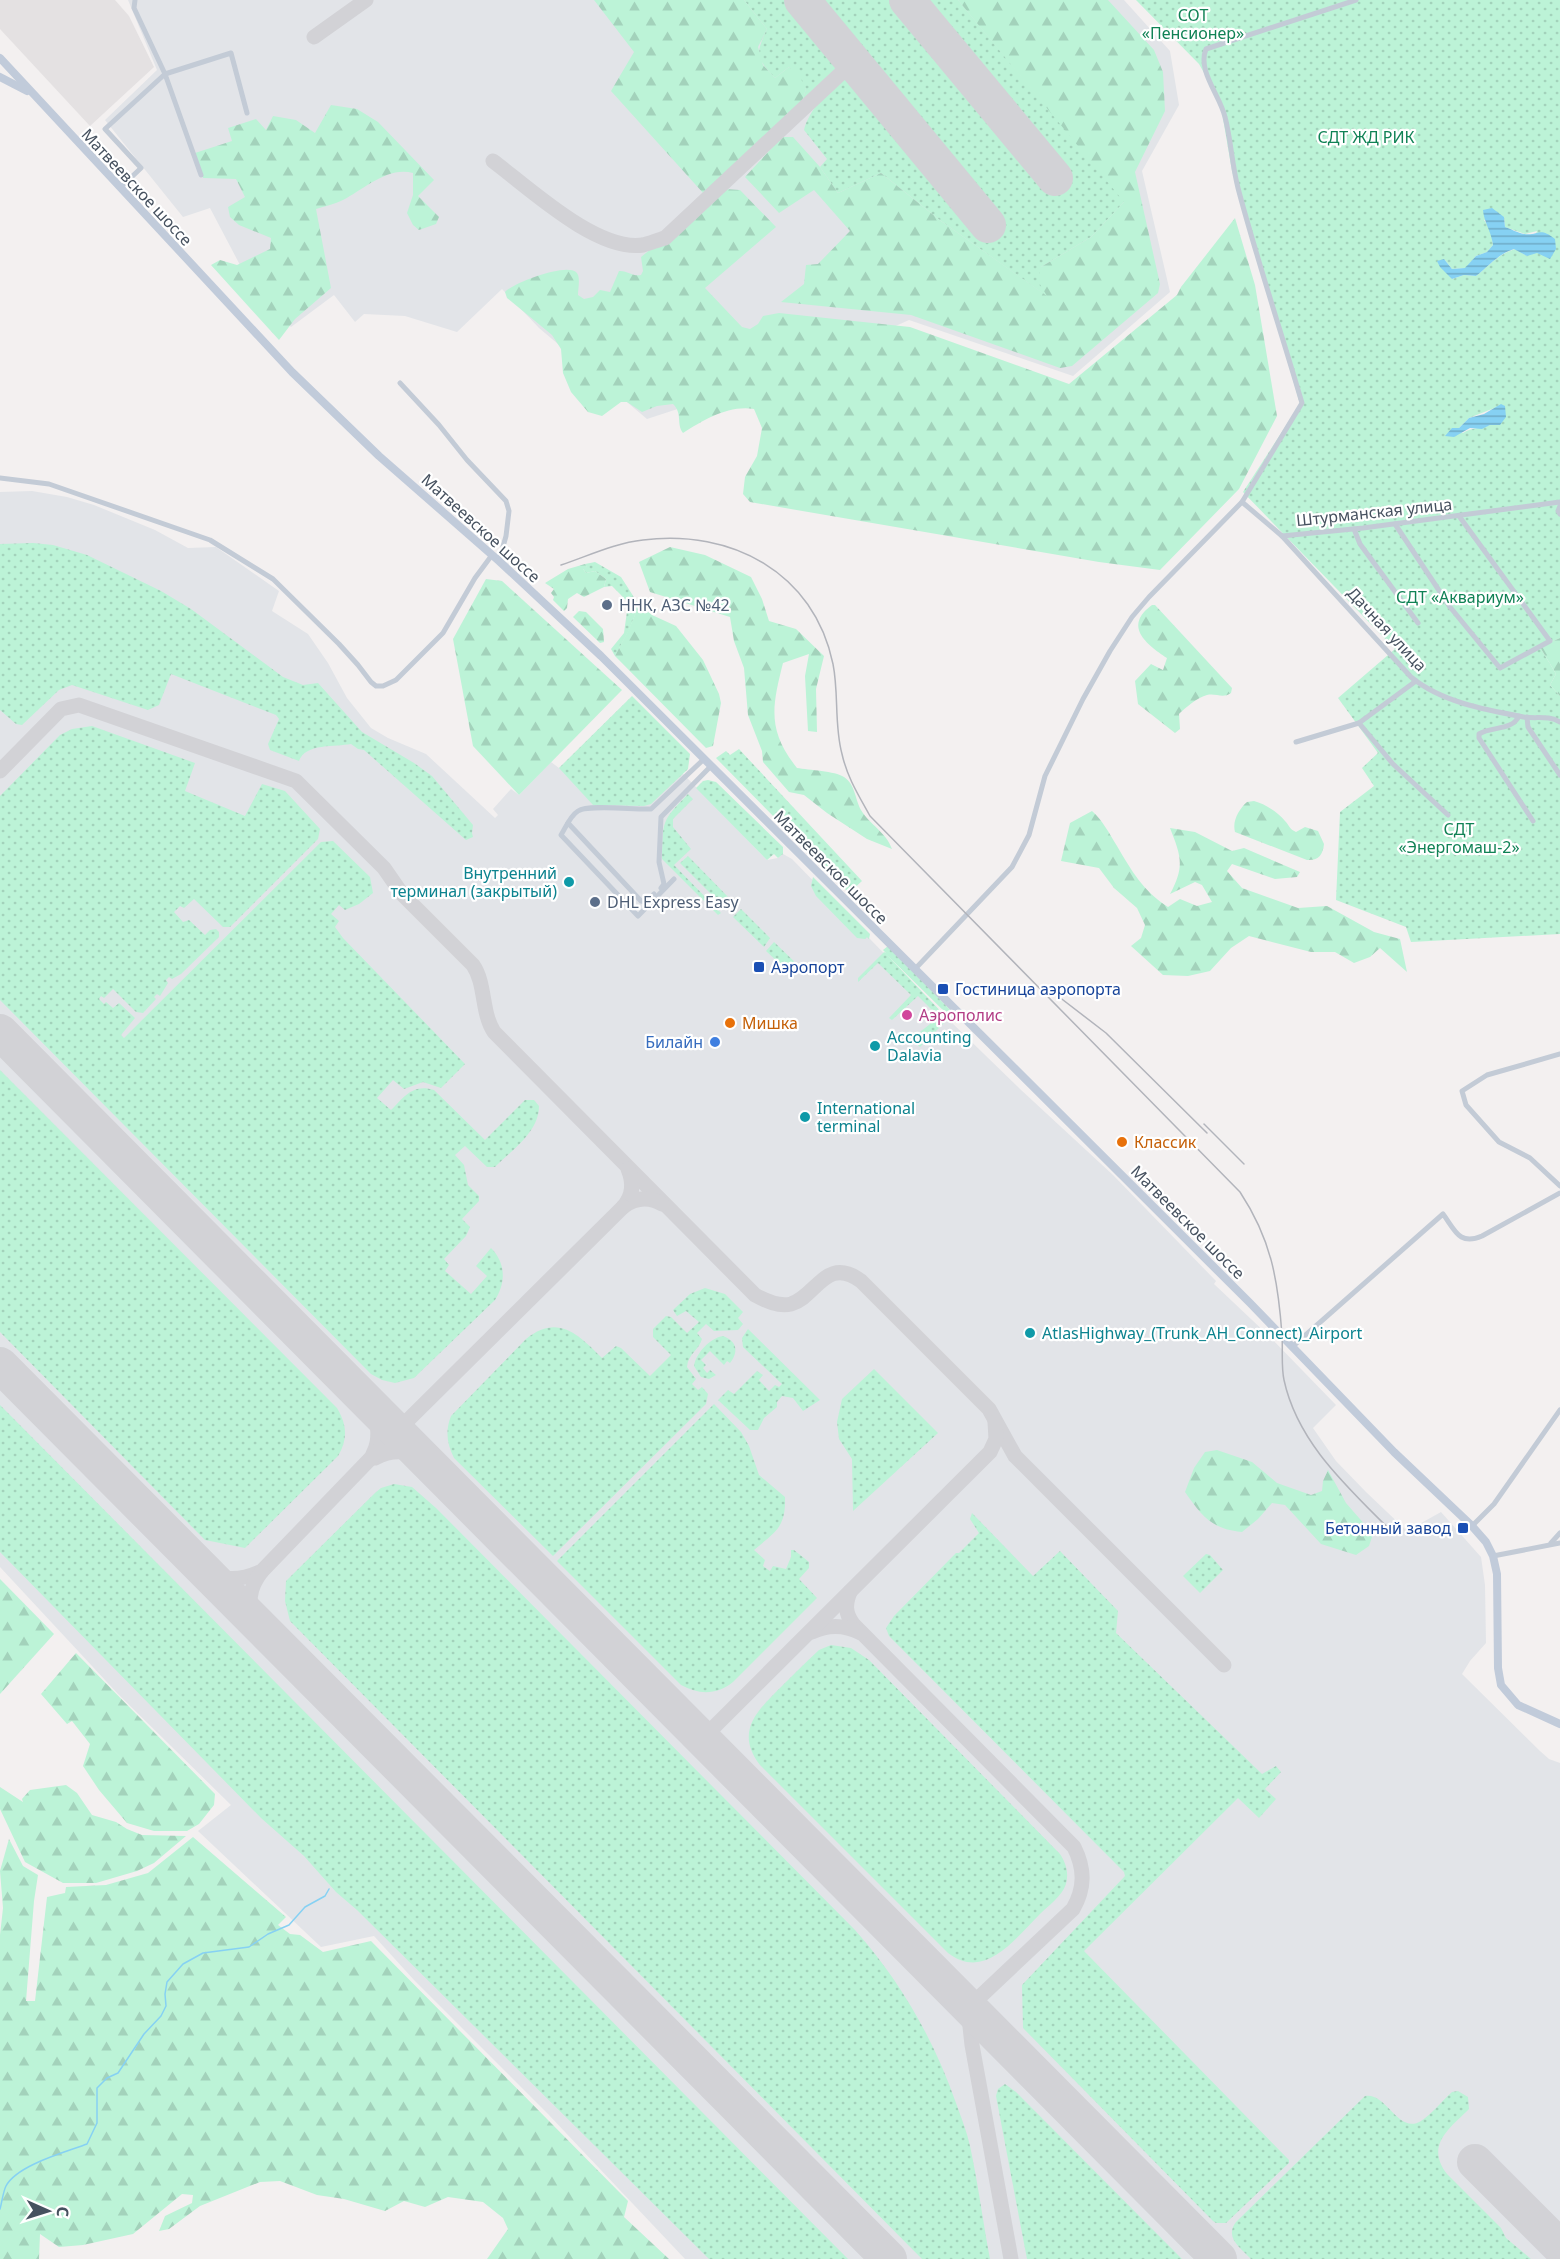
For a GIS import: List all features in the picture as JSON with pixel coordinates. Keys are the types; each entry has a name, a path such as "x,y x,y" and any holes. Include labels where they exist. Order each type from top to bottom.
{"main road":[{"name":"Матвеевское шоссе","path":"0,58 262,342 379,456 499,561 601,656 1292,1347 1394,1452 1472,1526 1486,1542 1493,1556 1498,1588 1498,1668 1501,1685 1518,1705 1560,1724"},
{"path":"0,77 34,95"}],"street":[{"path":"135,0 134,8 165,74 201,175"},
{"path":"915,969 1012,867 1029,835 1045,776 1083,699 1132,617 1242,502 1302,403 1238,185 1226,119 1221,102 1203,67 1203,57 1206,49 1356,0"},
{"path":"120,188 141,168 105,129 165,74 231,53 247,113"},
{"path":"400,383 506,501 508,511 506,536 499,561"},
{"path":"0,478 49,484 194,533 226,549 273,579 291,595 358,664 376,686 390,684 396,680 444,633 475,578 492,555"},
{"name":"Штурманская улица","path":"1242,502 1282,536 1560,504"},
{"path":"1560,504 1558,511 1560,514"},
{"path":"1395,524 1450,607 1500,668 1550,641 1459,516"},
{"path":"1354,529 1360,544 1418,623"},
{"name":"Дачная улица","path":"1282,536 1416,681 1429,690 1485,710 1527,717 1549,717 1560,722"},
{"path":"1296,742 1359,723 1416,681"},
{"path":"1519,716 1512,725 1484,732 1479,734 1479,738 1533,822"},
{"path":"1527,717 1528,726 1560,775"},
{"path":"1359,723 1393,764 1448,815"},
{"path":"674,879 638,916 561,835 579,810 591,808 651,809 704,759"},
{"path":"568,823 641,901 645,902 664,884 659,862 661,817 711,766"},
{"path":"1560,1054 1487,1075 1462,1091 1466,1105 1499,1142 1530,1158 1560,1186"},
{"path":"1292,1347 1443,1214 1461,1238 1472,1240 1560,1193"},
{"path":"1472,1526 1494,1504 1560,1410"},
{"path":"1550,1545 1560,1533"},
{"path":"1493,1556 1560,1543"}],"shaded area":[{"path":"0,0 115,0 129,16 154,67 90,126 0,29"},
{"path":"128,0 1124,0 1170,51 1179,105 1142,171 1170,292 1073,376 909,320 800,369 647,419 539,328 502,289 457,332 405,316 364,314 355,322 334,295 291,327 250,284 210,208 183,217 105,120 157,70"},
{"path":"32,491 67,497 94,505 155,530 188,548 216,547 279,591 272,611 308,634 328,663 347,698 371,728 426,754 495,818 498,815 493,809 511,789 519,795 551,762 559,768 620,709 767,860 778,858 783,854 792,859 948,1019 1113,1175 1216,1281 1214,1284 1270,1337 1336,1405 1313,1428 1336,1461 1366,1492 1407,1531 1441,1512 1481,1557 1485,1585 1486,1643 1462,1674 1540,1751 1549,1759 1560,1763 1560,2259 685,2259 548,2114 414,1980 374,1936 321,1947 198,1831 231,1805 118,1694 0,1567 0,492"}],"green space":[{"path":"594,0 744,0 767,29 758,47 763,65 775,78 789,67 800,77 806,89 802,101 704,194 611,91 634,52"},
{"path":"744,0 785,0 839,65 802,101 806,89 789,67 775,78 761,60 759,50 767,29"},
{"path":"819,0 958,0 1125,201 1091,237 1041,267 1048,297 941,221 881,173 838,193 820,167 827,159 804,130 810,115 821,99 835,84 848,75 977,230 985,235 1001,222"},
{"path":"958,0 1108,0 1154,50 1163,72 1165,111 1135,172 1160,284 1158,293 1072,366 1060,368 911,315 781,302 804,284 806,265 818,264 850,231 814,190 779,213 745,177 782,137 793,137 820,167 838,193 881,173 941,221 1047,296 1038,281 1041,267 1091,237 1124,202"},
{"path":"1136,0 1560,0 1560,638 1540,647 1556,674 1550,685 1560,696 1560,934 1411,942 1406,927 1336,900 1340,812 1374,786 1362,768 1378,753 1338,698 1395,649 1243,492 1300,404 1232,171 1220,101 1199,64","holes":["1504,217 1505,227 1525,234 1537,231 1527,256 1515,249 1499,257 1476,276 1464,275 1452,279 1444,259 1452,269 1466,268 1476,256 1487,252 1493,245 1491,230 1484,220","1497,407 1490,425 1463,433 1452,428 1459,428 1469,418"]},
{"path":"331,105 357,109 378,122 434,180 418,196 439,217 436,224 419,230 413,225 407,213 413,195 413,173 404,172 385,176 343,200 316,209 331,288 295,319 279,340 211,265 220,260 237,265 270,249 271,238 239,225 230,217 228,207 245,197 236,179 203,178 195,153 232,141 228,128 256,119 266,130 273,116 296,120 315,133"},
{"path":"725,189 740,190 776,227 705,288 742,327 750,329 758,324 763,316 779,313 910,327 1069,384 1177,295 1235,218 1255,285 1277,416 1239,489 1160,570 1099,562 750,502 743,494 745,477 757,456 762,428 754,409 726,411 683,433 678,411 673,404 657,406 642,412 627,402 621,402 602,416 588,412 571,392 563,373 561,349 552,335 507,298 505,292 539,275 570,270 578,274 578,295 584,299 593,297 600,290 610,292 619,271 641,275 643,271 641,257"},
{"path":"0,544 53,545 87,555 161,591 191,609 283,677 303,685 318,683 362,732 432,776 473,825 473,837 466,840 364,750 351,744 322,747 308,751 299,761 270,750 268,744 279,719 276,715 171,674 159,705 148,710 72,685 59,690 22,725 16,724 0,710"},
{"path":"670,547 705,555 751,577 762,599 769,621 796,629 824,656 816,689 817,732 808,731 805,676 809,654 783,663 776,693 776,730 787,754 797,768 835,773 848,780 861,810 886,838 892,849 867,839 804,795 789,792 763,762 762,751 748,715 744,668 734,641 730,617 650,592 639,562"},
{"path":"595,562 621,577 639,605 615,656 611,649 624,633 628,604 612,586 604,587 606,579 595,571 586,573 583,569 587,568 585,564"},
{"path":"585,564 588,569 583,569 586,573 595,571 606,579 604,587 584,597 577,593 568,599 567,608 564,611 553,600 551,593 554,589 545,583 568,569"},
{"path":"486,579 502,581 622,690 519,795 473,746 453,639"},
{"path":"639,605 652,615 676,626 703,660 721,703 713,746 706,748 615,656"},
{"path":"1155,605 1232,688 1228,695 1207,695 1188,706 1179,714 1180,729 1175,733 1138,704 1135,681 1151,664 1163,670 1167,658 1145,641 1138,627 1143,613"},
{"path":"579,611 586,612 603,629 604,642 600,643 573,617"},
{"path":"1560,638 1560,696 1550,685 1556,674 1540,647"},
{"path":"632,696 690,754 688,769 651,804 644,806 593,805 559,768"},
{"path":"92,726 195,763 185,791 245,816 262,784 285,791 320,829 318,839 230,927 223,927 194,899 184,908 180,906 174,912 183,922 189,920 205,935 210,930 216,929 219,937 181,974 166,980 168,983 160,996 157,994 154,997 156,999 143,1013 136,1012 113,989 104,998 101,996 99,999 104,1004 106,1002 113,1008 119,1003 135,1018 121,1035 124,1038 321,842 333,841 370,877 373,893 359,904 345,910 339,905 331,914 339,921 335,927 465,1064 441,1088 423,1082 404,1089 393,1080 377,1098 391,1110 410,1092 420,1088 434,1090 485,1140 525,1100 534,1100 539,1106 535,1124 530,1132 495,1167 487,1167 465,1146 455,1155 464,1165 468,1185 479,1196 479,1201 462,1219 470,1227 466,1236 444,1259 449,1265 445,1271 471,1294 487,1276 476,1266 491,1248 500,1260 503,1280 495,1300 414,1378 395,1383 371,1374 0,1000 0,796 60,735 72,729"},
{"path":"739,749 862,881 849,893 716,758 726,751 730,755"},
{"path":"703,781 716,782 783,847 783,854 778,858 774,854 767,860 696,788"},
{"path":"688,794 693,799 673,819 673,827 691,849 674,865 721,913 718,915 662,859 665,822"},
{"path":"1254,801 1267,806 1296,832 1305,827 1318,831 1324,844 1319,856 1307,860 1235,832 1234,824 1239,812 1247,802"},
{"path":"1092,811 1106,827 1139,880 1152,895 1168,907 1180,899 1197,906 1212,902 1202,885 1195,882 1170,894 1178,876 1180,861 1170,828 1195,832 1232,851 1244,848 1300,872 1297,877 1275,879 1232,864 1227,871 1242,888 1298,908 1327,906 1374,932 1400,939 1407,972 1380,948 1370,957 1354,963 1335,952 1311,952 1249,936 1231,948 1210,971 1188,976 1163,975 1131,946 1141,938 1145,925 1137,908 1114,888 1099,868 1061,861 1070,823"},
{"path":"688,856 732,901 725,908 680,863"},
{"path":"813,877 870,934 869,939 867,937 857,938 816,896 811,886"},
{"path":"741,909 770,938 764,947 733,917"},
{"path":"774,942 801,968 793,976 766,951"},
{"path":"888,946 956,1016 952,1019 887,955 948,1019 920,1047 911,1039 939,1017 918,996 892,1020 889,1018 911,995 878,963 858,982 858,978 884,952 886,953 883,950"},
{"path":"0,1070 337,1408 345,1432 338,1456 245,1548 205,1540 0,1332"},
{"path":"705,1288 725,1294 743,1312 738,1318 743,1324 738,1330 714,1331 706,1324 697,1333 702,1339 689,1359 687,1367 696,1379 692,1384 698,1390 702,1387 708,1394 706,1404 553,1556 454,1458 448,1437 451,1416 526,1339 548,1328 567,1330 576,1335 602,1358 616,1346 621,1348 650,1376 671,1355 653,1337 653,1329 666,1316 671,1317 687,1333 699,1322 686,1311 677,1316 673,1310 690,1294"},
{"path":"748,1329 820,1400 803,1411 793,1398 782,1396 777,1402 777,1407 764,1418 758,1430 750,1430 718,1400 728,1390 734,1394 757,1371 763,1375 759,1380 769,1391 775,1385 779,1387 782,1384 743,1347 742,1338"},
{"path":"723,1336 734,1344 733,1359 724,1365 710,1351 701,1360 706,1365 703,1368 707,1373 710,1370 716,1375 709,1379 701,1377 694,1366 695,1361 709,1343"},
{"path":"874,1369 938,1433 853,1511 852,1459 839,1439 837,1422 842,1399"},
{"path":"714,1404 741,1432 749,1446 759,1475 785,1497 784,1516 781,1523 754,1550 765,1560 763,1566 770,1571 773,1566 786,1569 791,1550 794,1550 809,1562 809,1568 799,1579 817,1598 733,1682 721,1689 701,1692 681,1685 557,1561"},
{"path":"0,1405 848,2259 709,2259 357,1910 336,1892 304,1856 261,1818 0,1552"},
{"path":"1217,1450 1252,1462 1277,1483 1311,1495 1322,1491 1328,1470 1346,1503 1373,1534 1369,1546 1356,1555 1321,1544 1285,1505 1272,1503 1242,1532 1222,1528 1208,1520 1185,1492 1194,1468 1205,1452"},
{"path":"394,1484 412,1487 436,1508 855,1930 872,1950 914,2012 947,2079 969,2141 990,2259 922,2259 290,1621 285,1601 286,1581 375,1493 381,1488"},
{"path":"972,1513 1033,1576 1060,1551 1118,1611 1116,1633 1262,1774 1276,1766 1281,1772 1265,1789 1276,1799 1259,1818 1238,1798 1084,1951 1289,2160 1289,2163 1226,2223 1213,2221 1023,2028 1022,1985 1125,1876 1124,1872 889,1636 886,1628 894,1616 979,1533 970,1519"},
{"path":"1206,1554 1210,1555 1223,1570 1200,1593 1183,1576"},
{"path":"0,1579 54,1634 0,1694"},
{"path":"831,1645 851,1648 869,1660 1060,1854 1064,1861 1067,1876 1061,1893 998,1954 986,1960 974,1962 962,1960 948,1953 760,1765 752,1753 749,1731 758,1713 819,1650"},
{"path":"76,1653 215,1794 214,1805 199,1824 187,1831 154,1831 127,1823 99,1790 83,1766 90,1744 72,1721 67,1724 41,1694"},
{"path":"66,1785 77,1793 92,1815 116,1822 142,1835 186,1836 154,1863 137,1871 96,1883 63,1883 25,1862 0,1809 0,1787 23,1802 22,1799 30,1790"},
{"path":"193,1837 286,1917 278,1925 290,1934 300,1935 323,1952 371,1941 628,2201 624,2217 669,2259 487,2259 508,2229 503,2218 483,2202 448,2197 425,2207 404,2201 385,2211 344,2199 317,2195 280,2181 260,2182 200,2206 169,2229 159,2231 165,2216 192,2203 193,2195 182,2194 133,2234 83,2245 59,2247 40,2234 39,2259 0,2259 0,1935 3,1908 0,1871 9,1839 23,1866 38,1875 26,2001 35,2001 47,1897 65,1893 66,1887 106,1885 148,1873"},
{"path":"1005,2084 1016,2092 1182,2259 1027,2259 996,2096 998,2089"},
{"path":"1458,2091 1468,2097 1469,2109 1442,2138 1438,2154 1441,2164 1447,2174 1501,2228 1506,2238 1531,2259 1251,2259 1235,2242 1232,2233 1236,2222 1365,2096 1373,2096 1380,2100 1399,2118 1413,2124 1425,2118 1452,2092"}],"water":[{"path":"1492,208 1504,217 1505,227 1524,234 1546,233 1555,239 1556,249 1550,259 1537,253 1527,256 1514,249 1498,257 1476,276 1464,275 1452,279 1437,261 1444,259 1452,269 1465,268 1476,256 1487,252 1493,245 1483,210"},
{"path":"1501,404 1505,406 1506,417 1500,425 1490,425 1482,429 1470,428 1454,437 1445,436 1452,428 1459,428 1469,418 1484,414"}],"waterway":[{"path":"0,2209 6,2186 20,2172 43,2160 87,2144 97,2123 97,2088 107,2078 118,2073 144,2034 161,2016 166,2006 167,1982 183,1964 203,1953 249,1947 268,1934 289,1925 305,1907 325,1896 329,1889"}],"taxiway":[{"path":"314,37 366,0"},
{"path":"493,161 564,216 585,229 605,239 625,245 643,245 665,238 853,62"},
{"path":"0,771 61,709 79,705 296,781 384,868 402,894 473,965 480,981 487,1016 494,1032 755,1295 773,1303 786,1305 800,1300 830,1275 849,1274 861,1281 989,1409 1015,1456 1224,1665"},
{"path":"628,1169 632,1189 623,1207 642,1199 662,1204"},
{"path":"198,1564 213,1574 229,1578 245,1577 262,1571 397,1431 623,1207"},
{"path":"373,1408 378,1431 376,1449 373,1454"},
{"path":"702,1739 990,1452 996,1439 995,1422"},
{"path":"375,1458 388,1453 407,1452 425,1461"},
{"path":"256,1624 251,1610 250,1597 254,1584 262,1571"},
{"path":"850,1592 847,1608 848,1616 853,1624 1074,1847 1082,1871 1080,1894 1073,1909 968,2008 972,2045 1011,2259"},
{"path":"812,1632 837,1626 861,1633"}],"runway":[{"path":"802,0 988,225"},
{"path":"907,0 1055,178"},
{"path":"0,1032 1219,2259"},
{"path":"0,1365 889,2259"},
{"path":"1475,2162 1560,2247"}],"railway":[{"path":"561,565 612,547 643,540 676,538 707,542 737,550 764,563 788,581 808,604 823,632 833,664 838,732 844,762 870,816 1240,1192 1259,1226 1271,1260 1280,1315 1283,1375 1291,1403 1301,1425 1328,1465 1395,1535"},
{"path":"1054,993 1106,1033 1207,1133"},
{"path":"1204,1124 1244,1164"}],"place":[{"name":"ННК, АЗС №42","path":"607,605"},
{"name":"Внутренний терминал (закрытый)","path":"569,882"},
{"name":"DHL Express Easy","path":"595,902"},
{"name":"Аэропорт","path":"759,967"},
{"name":"Гостиница аэропорта","path":"943,989"},
{"name":"Аэрополис","path":"907,1015"},
{"name":"Мишка","path":"730,1023"},
{"name":"Билайн","path":"715,1042"},
{"name":"Accounting Dalavia","path":"875,1046"},
{"name":"International terminal","path":"805,1117"},
{"name":"Классик","path":"1122,1142"},
{"name":"AtlasHighway_(Trunk_AH_Connect)_Airport","path":"1030,1333"},
{"name":"Бетонный завод","path":"1463,1528"}],"park label":[{"name":"СОТ «Пенсионер»","path":"1193,24"},
{"name":"СДТ ЖД РИК","path":"1366,137"},
{"name":"СДТ «Аквариум»","path":"1460,597"},
{"name":"СДТ «Энергомаш-2»","path":"1459,838"}]}
